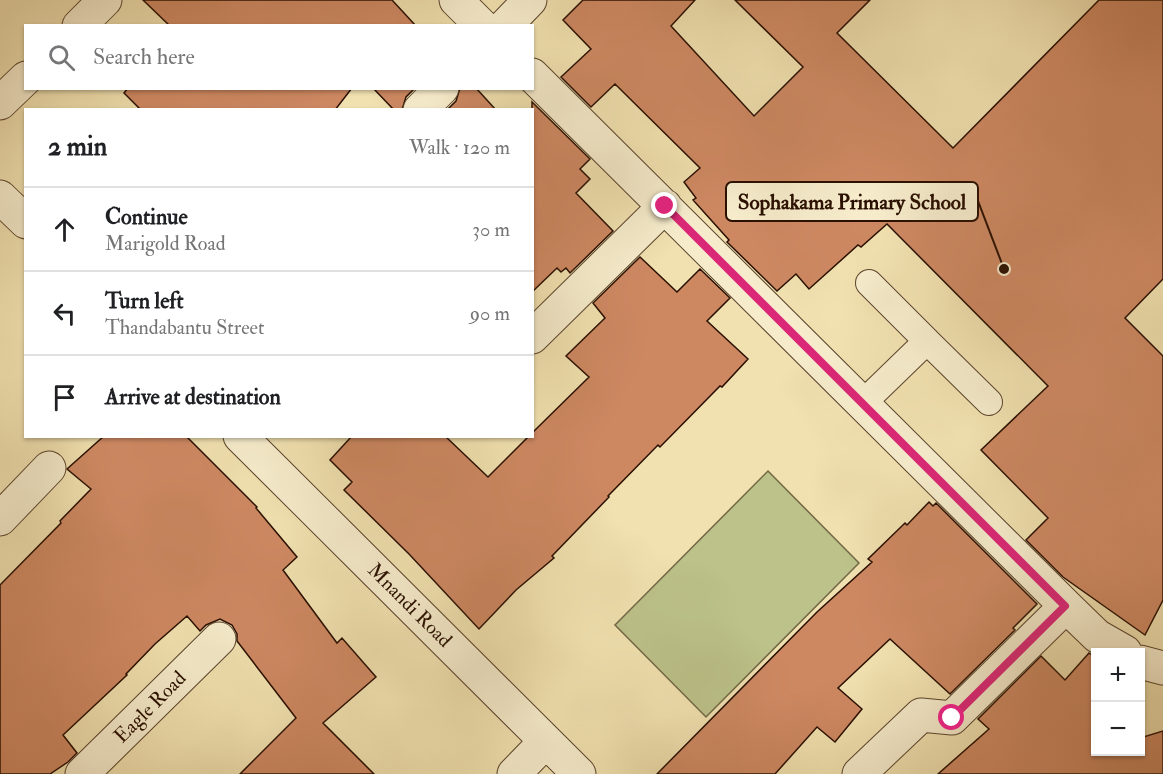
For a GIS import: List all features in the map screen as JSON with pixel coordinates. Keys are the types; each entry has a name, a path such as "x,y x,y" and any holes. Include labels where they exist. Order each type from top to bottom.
{"street":[{"path":"81,24 105,0"},
{"path":"456,0 480,24"},
{"path":"507,24 530,0"},
{"path":"534,77 1065,606 1097,636 1118,648"},
{"path":"0,103 24,80"},
{"path":"422,108 440,90"},
{"path":"0,197 24,220"},
{"path":"534,335 665,206"},
{"name":"Mnandi Road","path":"242,438 579,774"},
{"path":"0,519 49,468"},
{"path":"859,774 921,715 952,718 1065,606"},
{"name":"Eagle Road","path":"82,774 219,639"},
{"path":"1145,663 1163,668"},
{"path":"514,774 546,741"}],"lane":[{"path":"869,283 989,402"},
{"path":"862,404 927,341"}],"green space":[{"path":"768,471 859,563 706,717 615,625"}],"building":[{"path":"143,0 392,0 414,24 168,24"},
{"path":"583,0 695,0 671,26 754,116 803,67 735,0 870,0 837,33 953,148 1099,0 1163,0 1163,279 1125,318 1163,356 1163,600 1145,635 1063,577 1026,540 1048,518 981,450 1048,386 887,224 861,247 858,245 809,289 796,274 777,291 727,242 729,240 693,200 696,198 684,182 700,168 615,84 591,107 561,77 591,49 563,20"},
{"path":"126,90 350,90 337,108 139,108 124,93"},
{"path":"375,90 413,90 406,97 403,108 392,108"},
{"path":"459,90 478,90 494,108 449,108 456,101"},
{"path":"532,102 590,159 580,169 590,179 576,193 613,231 570,273 566,268 561,272 557,268 534,290 534,108 532,108"},
{"path":"640,257 677,292 700,269 730,298 707,321 748,359 660,447 658,445 552,556 554,558 516,590 479,629 409,554 344,490 352,482 330,460 350,438 447,438 488,477 527,438 534,438 534,431 589,377 566,356 605,318 593,303"},
{"path":"102,438 188,438 257,507 297,557 283,570 337,643 342,638 376,677 323,723 374,774 240,774 296,718 237,641 237,634 232,625 220,619 206,625 200,631 187,616 155,644 127,675 63,735 77,753 68,762 50,774 0,774 0,585 91,489 67,469"},
{"path":"929,502 933,506 936,503 1037,604 1013,628 1015,630 950,694 890,639 838,688 862,709 835,742 817,727 775,774 657,774 817,612 872,562 868,559"},
{"path":"1089,653 1091,654 1091,756 1145,756 1145,736 1163,731 1163,774 938,774 989,729 978,719 1041,656 1065,680"}],"place":[{"name":"Sophakama Primary School","path":"1004,269"}],"route":[{"path":"665,206 1065,606 952,718"}]}
